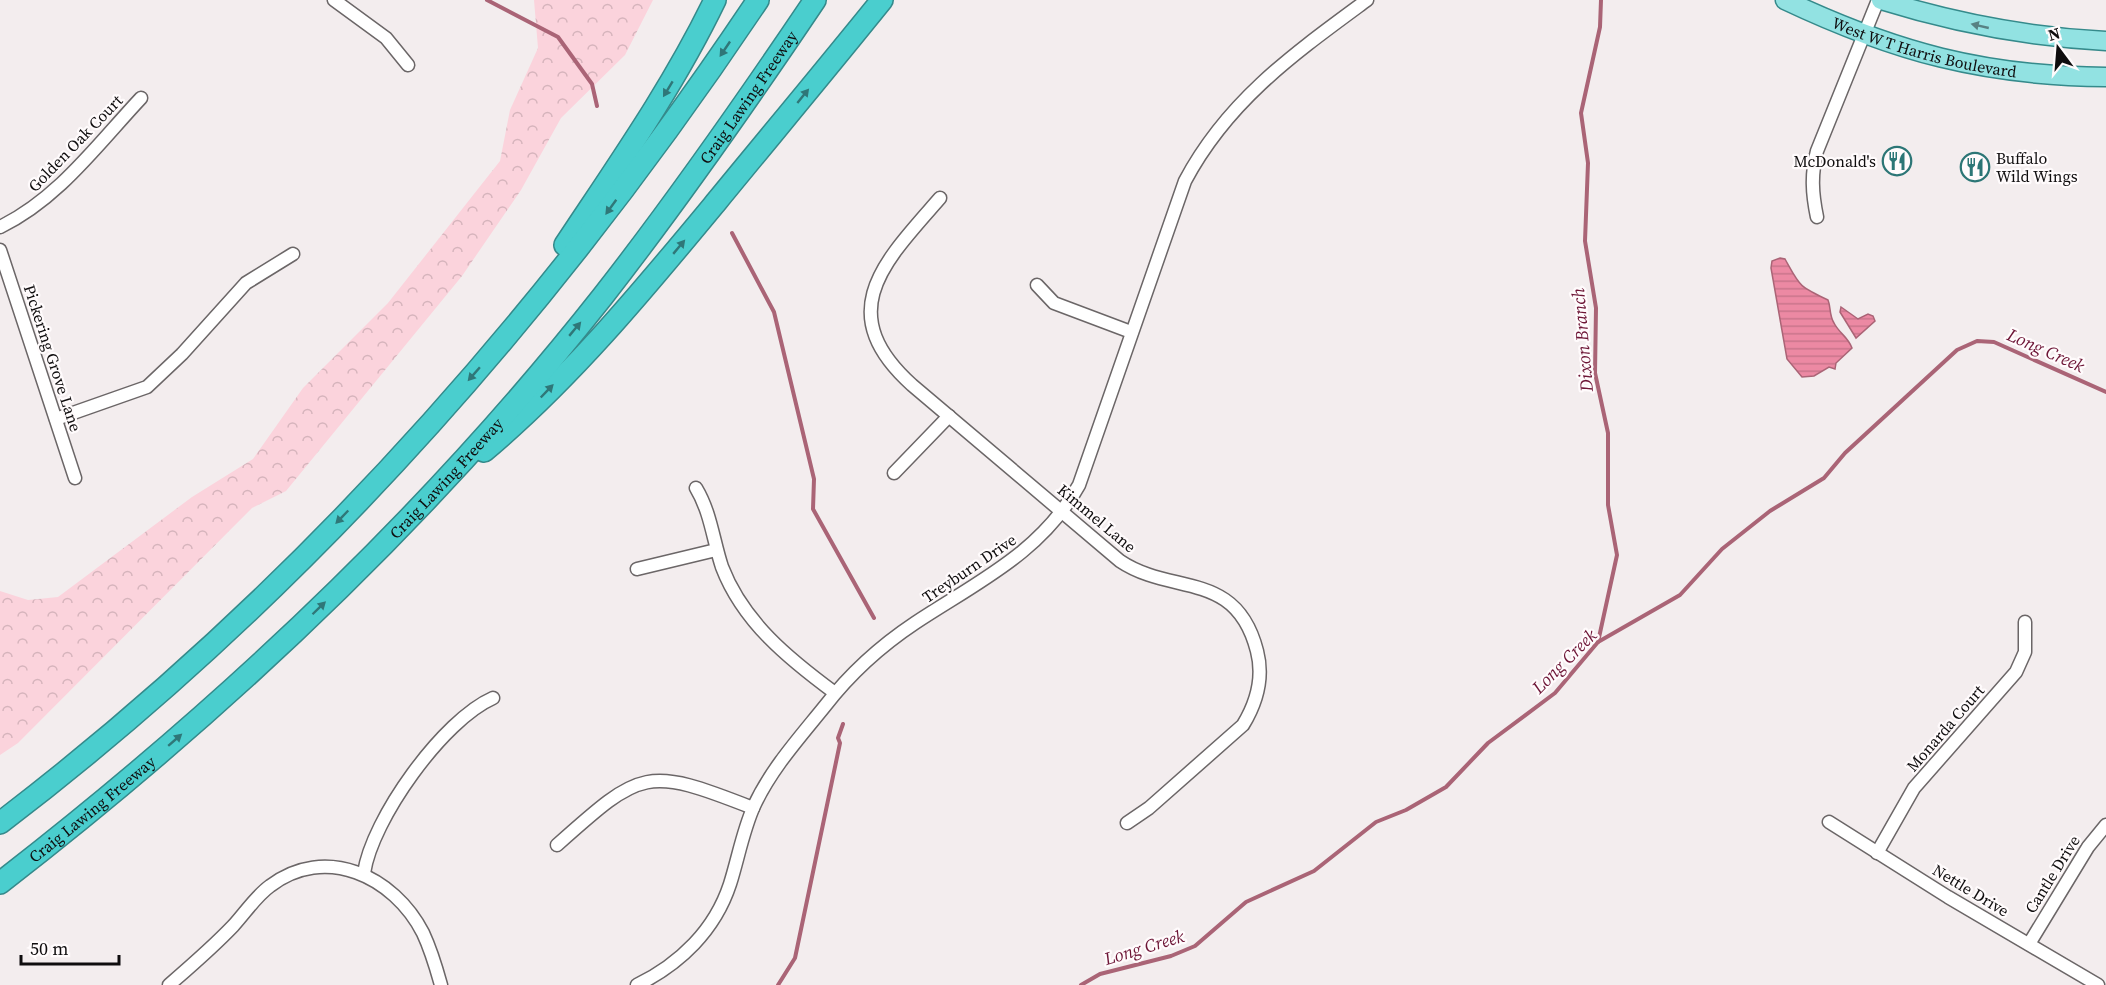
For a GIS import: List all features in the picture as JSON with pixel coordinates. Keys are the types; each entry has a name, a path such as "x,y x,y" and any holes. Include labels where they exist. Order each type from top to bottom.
{"highway":[{"path":"500,344 635,143 677,74 715,0"},
{"path":"0,823 134,713 267,591 374,484 500,344 605,216 758,0"},
{"name":"Craig Lawing Freeway","path":"0,883 127,782 224,697 359,568 426,500 528,386 601,298 741,111 815,0"},
{"path":"426,500 509,430 596,341 662,268 882,0"}],"main road":[{"name":"West W T Harris Boulevard","path":"1785,0 1864,34 1975,67 2018,73 2106,77"},
{"name":"West W T Harris Boulevard","path":"1879,0 1998,30 2037,36 2106,41"}],"street":[{"path":"334,0 386,38 408,65"},
{"name":"Treyburn Drive","path":"638,985 684,955 711,924 729,886 753,808 783,759 835,693 914,624 1007,566 1063,511 1079,484 1185,182 1202,150 1229,114 1276,69 1367,0"},
{"path":"1817,217 1812,191 1812,169 1817,151 1879,0"},
{"name":"Golden Oak Court","path":"0,227 20,217 56,191 141,98"},
{"name":"Kimmel Lane","path":"940,198 885,262 874,288 872,311 876,337 886,358 899,373 948,417 1063,511 1080,529 1132,569 1190,583 1218,595 1245,621 1258,655 1259,689 1253,709 1243,725 1194,770 1127,823"},
{"name":"Pickering Grove Lane","path":"0,250 75,478"},
{"path":"56,419 122,398 147,387 182,354 246,283 293,254"},
{"path":"1037,285 1054,303 1131,332"},
{"path":"894,473 948,417"},
{"path":"696,488 710,516 716,550 737,598 755,623 801,666 835,693"},
{"path":"637,569 716,550"},
{"name":"Monarda Court","path":"1877,853 1914,788 2016,672 2025,652 2025,622"},
{"path":"364,873 377,836 415,771 465,715 493,698"},
{"path":"557,845 611,798 642,783 663,780 685,783 753,808"},
{"name":"Nettle Drive","path":"1829,822 2098,985"},
{"name":"Cantle Drive","path":"2029,944 2088,847 2106,825"},
{"path":"169,985 231,928 269,886 287,875 306,868 326,866 364,873 397,900 422,931 441,985"}],"green space":[{"path":"534,0 653,0 625,55 561,118 521,190 462,276 286,491 252,508 18,743 0,755 0,591 28,600 58,597 192,497 253,459 303,388 388,303 500,161 510,110 538,48"}],"shaded area":[{"path":"1785,259 1801,284 1828,300 1832,320 1852,348 1836,363 1835,369 1829,367 1814,376 1802,377 1787,359 1771,268 1772,261"},
{"path":"1841,307 1858,319 1868,314 1873,316 1875,321 1856,338 1840,312"}],"waterway":[{"path":"487,0 558,37 592,84 597,106"},
{"name":"Dixon Branch","path":"1598,642 1617,555 1608,505 1608,433 1595,373 1596,308 1585,241 1588,163 1581,113 1600,27 1601,0"},
{"path":"732,233 774,312 814,479 813,509 874,618"},
{"name":"Dixon Branch","path":"1081,985 1100,974 1171,956 1195,946 1246,902 1314,871 1376,822 1406,810 1446,787 1488,743 1555,693 1598,642 1680,595 1722,549 1770,511 1824,478 1845,453 1957,350 1977,341 1994,342 2106,392"},
{"path":"778,985 795,958 840,743 838,738 843,724"}],"place":[{"name":"McDonald's","path":"1897,161"},
{"name":"Buffalo Wild Wings","path":"1975,167"}],"water label":[{"name":"Long Creek","path":"2046,350"},
{"name":"Long Creek","path":"1564,661"},
{"name":"Long Creek","path":"1144,947"}]}
